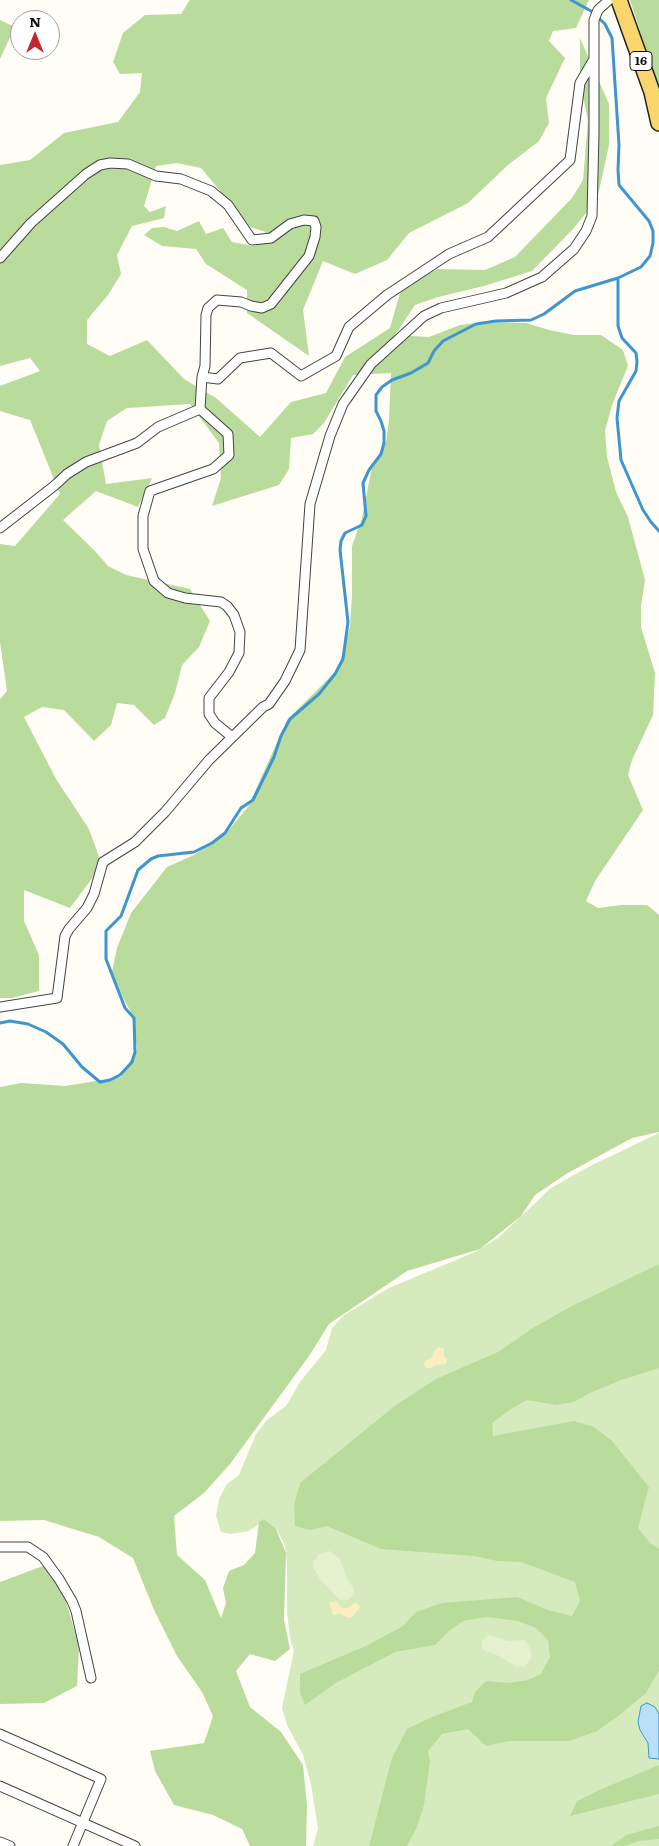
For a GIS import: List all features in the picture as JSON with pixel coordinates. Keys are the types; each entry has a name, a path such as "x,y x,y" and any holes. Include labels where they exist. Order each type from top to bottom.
{"main road":[{"name":"16","path":"619,0 652,92 659,122"}],"street":[{"path":"0,1007 57,998 65,936 87,908 94,894 102,862 135,842 165,812 209,760 263,707 269,704 285,681 300,650 310,504 330,436 343,404 371,364 424,316 441,308 506,293 542,277 574,249 586,231 592,216 594,20 598,10 608,0"},
{"path":"202,376 218,379 240,358 271,352 301,376 336,356 349,327 387,295 449,254 488,237 570,160 580,83 594,59"},
{"path":"0,258 31,223 100,164 128,164 156,176 181,179 211,191 228,206 252,240 271,238 290,224 304,220 314,222 316,227 315,237 309,256 271,304 262,308 241,302 217,300 208,308 206,315 205,366 202,376 200,409"},
{"path":"200,409 228,434 229,455 213,469 150,491 143,516 143,549 154,582 168,593 185,598 221,602 227,606 234,616 240,632 239,653 229,672 209,698 209,714 215,723 232,737"},
{"path":"0,528 67,474 86,462 137,443 158,426 200,409"},
{"path":"0,1546 28,1546 43,1557 59,1579 76,1611 91,1678"},
{"path":"0,1734 101,1779 73,1846"},
{"path":"0,1786 135,1846"},
{"path":"0,1842 10,1846"}],"green space":[{"path":"190,0 589,0 576,28 553,31 549,41 565,58 546,98 549,123 539,141 508,165 468,203 409,233 387,260 355,274 323,261 303,310 309,356 247,313 247,290 206,264 196,249 162,246 144,235 152,228 164,227 177,231 199,221 206,234 223,228 232,242 253,246 260,244 266,232 250,227 201,168 177,163 156,166 144,206 150,212 166,206 164,218 132,226 117,255 121,274 108,295 87,320 87,344 110,356 147,340 184,379 216,398 260,437 291,402 326,393 345,357 390,328 400,293 409,283 438,269 485,270 515,257 572,198 583,180 588,120 580,83 580,38 609,104 609,145 597,200 572,230 532,271 415,305 395,335 429,337 460,325 486,322 526,323 574,335 601,335 623,350 628,366 612,405 605,431 607,457 616,492 628,517 645,580 641,606 641,627 655,673 653,715 632,760 628,775 643,810 595,881 586,901 598,908 621,905 647,905 659,915 659,1132 632,1138 566,1174 535,1195 521,1216 480,1249 407,1271 329,1324 309,1356 230,1464 204,1493 174,1516 177,1555 205,1580 221,1618 226,1603 223,1588 229,1571 244,1565 255,1553 259,1522 264,1519 276,1529 286,1553 284,1620 290,1649 275,1661 250,1654 236,1671 250,1707 281,1732 303,1765 307,1805 306,1846 250,1846 242,1829 213,1815 174,1805 155,1771 150,1751 204,1743 213,1716 202,1692 177,1656 154,1610 133,1558 99,1537 44,1520 0,1521 0,1087 21,1083 65,1086 121,1077 137,1049 132,1014 111,976 117,948 131,913 167,867 194,855 227,832 248,807 287,720 338,669 350,627 352,546 362,518 372,467 386,442 389,420 391,373 353,375 324,423 313,434 291,438 289,469 279,485 212,506 221,478 219,443 190,404 127,408 107,421 99,445 106,484 152,478 138,507 96,491 63,520 108,566 126,575 190,589 210,621 199,647 182,665 175,693 165,718 154,725 134,705 117,703 111,725 94,741 64,710 42,707 24,717 56,779 89,829 102,865 70,908 24,890 24,921 39,955 39,991 12,998 0,998 0,699 7,691 0,642 0,544 15,546 60,494 30,420 0,411 0,386 40,371 30,358 0,366 0,165 30,160 64,133 118,122 140,92 142,73 120,74 113,62 123,33 145,15 181,14"},
{"path":"630,0 659,0 659,90"},
{"path":"0,20 10,25 10,38 0,59"},
{"path":"659,1133 659,1846 313,1846 318,1828 311,1784 303,1755 287,1725 282,1708 294,1651 290,1638 287,1611 285,1546 277,1530 264,1520 249,1531 231,1534 221,1532 216,1516 219,1499 227,1484 239,1475 256,1434 267,1420 286,1406 300,1382 326,1350 332,1328 344,1315 389,1288 475,1252 498,1238 551,1188 588,1167"},
{"path":"659,1264 659,1368 621,1380 574,1402 556,1405 527,1400 492,1423 493,1436 574,1421 594,1427 612,1441 649,1487 638,1528 650,1543 659,1549 659,1670 646,1693 617,1717 597,1731 570,1741 509,1741 486,1746 468,1729 442,1734 428,1751 430,1761 424,1805 416,1829 407,1846 369,1846 392,1758 407,1729 472,1702 475,1692 486,1681 509,1683 528,1680 541,1674 550,1657 548,1640 536,1628 518,1621 487,1617 463,1621 449,1631 435,1645 395,1652 336,1683 305,1705 300,1693 300,1674 368,1645 403,1626 416,1612 442,1603 517,1597 548,1610 572,1616 580,1601 575,1582 521,1562 497,1561 474,1556 381,1549 327,1526 310,1530 295,1526 294,1505 300,1483 396,1405 436,1379 498,1352 536,1326 572,1306"},
{"path":"330,1551 340,1559 347,1579 354,1589 353,1595 348,1600 340,1600 320,1579 314,1569 313,1562 319,1554"},
{"path":"43,1566 63,1591 79,1646 77,1686 44,1703 0,1704 0,1582"},
{"path":"491,1635 508,1641 524,1640 529,1646 531,1659 525,1666 517,1667 497,1655 482,1649 482,1641"},
{"path":"659,1765 659,1794 570,1816 577,1801"},
{"path":"659,1826 659,1839 639,1841 624,1846 611,1846 626,1835"}],"sand":[{"path":"439,1347 444,1349 444,1356 447,1359 446,1364 427,1368 424,1365 425,1361 432,1357 435,1350"},
{"path":"329,1602 337,1602 342,1608 347,1608 355,1603 360,1608 352,1617 348,1618 340,1613 333,1615"}],"water":[{"path":"647,1703 655,1707 659,1714 659,1759 649,1758 648,1743 640,1730 638,1722 641,1706"}],"waterway":[{"path":"0,1023 10,1021 28,1024 46,1032 63,1044 82,1067 100,1082 120,1075 132,1062 135,1052 134,1018 125,1008 106,959 106,931 121,916 138,870 151,859 158,856 194,852 212,843 225,833 241,808 253,800 290,719 319,694 335,674 343,659 348,622 340,550 341,541 345,533 362,525 366,516 363,483 369,470 381,454 384,443 384,431 376,411 376,395 382,387 392,380 411,373 428,363 434,351 443,341 476,324 496,321 531,320 544,314 575,291 618,278 641,267 650,256 653,231 649,221 619,185 619,145 612,38 605,24 591,11 571,0"},
{"path":"618,278 618,326 622,338 636,353 637,362 636,371 619,401 617,418 621,460 643,510 659,531"}]}
